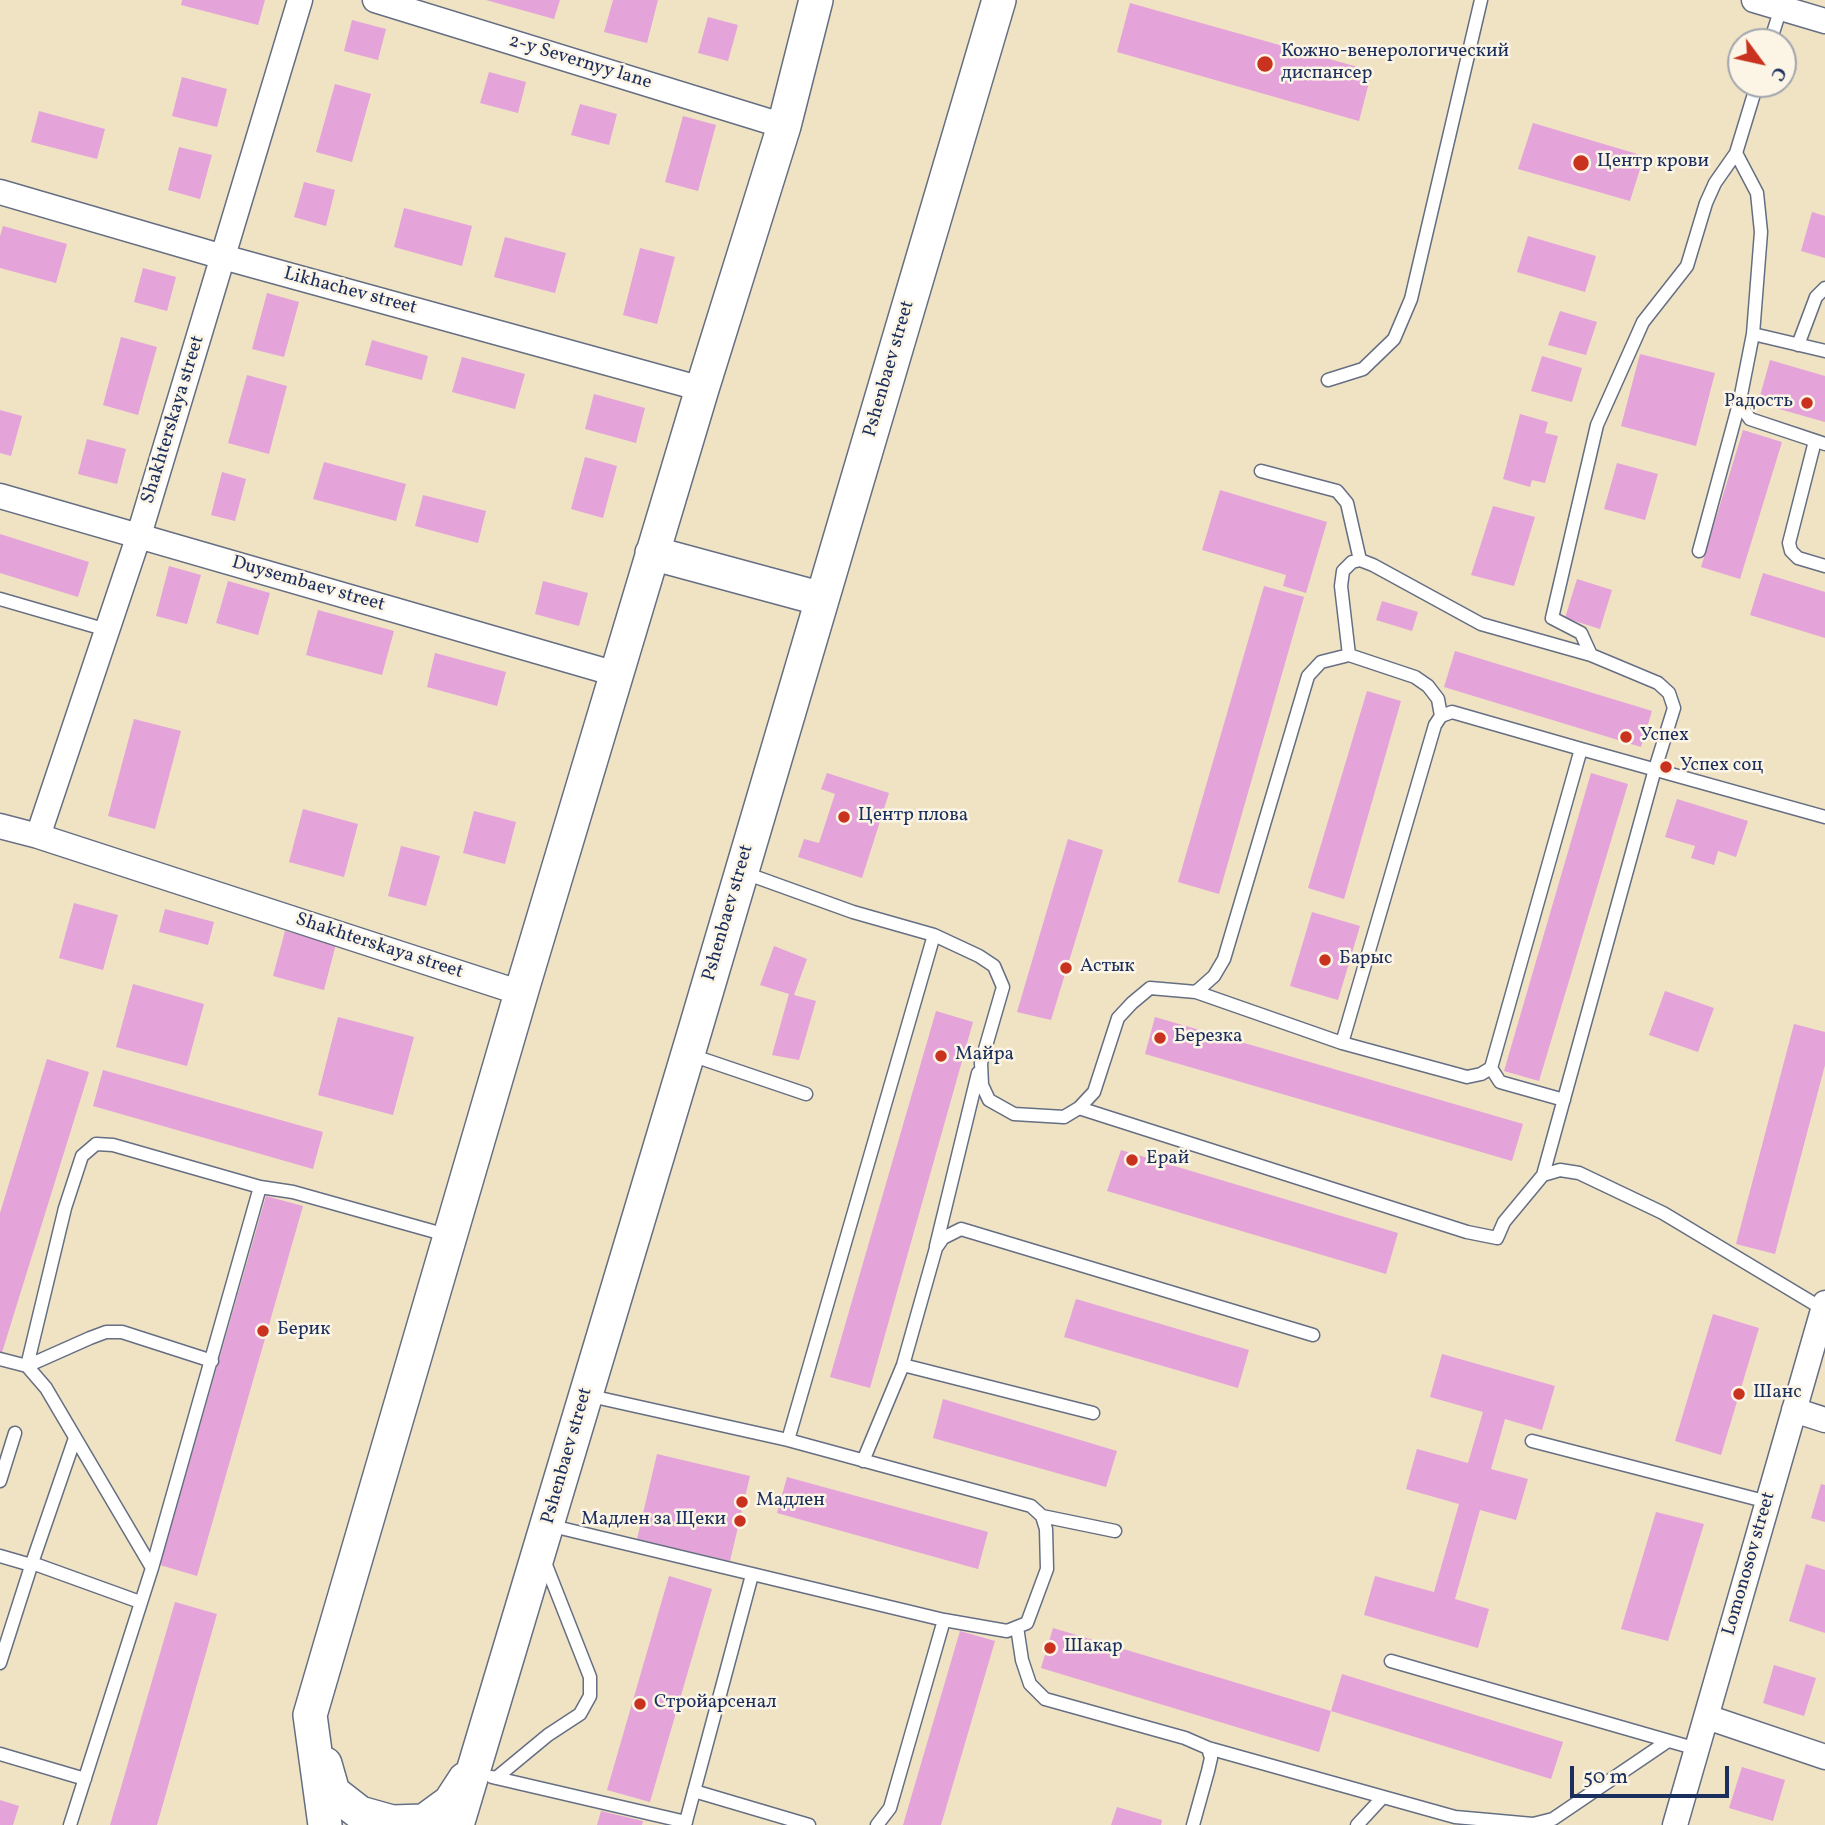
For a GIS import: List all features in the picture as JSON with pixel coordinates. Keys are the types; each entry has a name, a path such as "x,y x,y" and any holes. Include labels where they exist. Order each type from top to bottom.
{"main road":[{"path":"325,1825 310,1715 652,553 784,126 816,0"},
{"name":"Pshenbaev street","path":"457,1825 483,1770 543,1538 999,0"},
{"path":"652,553 822,599"},
{"path":"310,1715 333,1792 360,1813 392,1822 424,1821 450,1802 483,1770"}],"street":[{"name":"Shakhterskaya street","path":"38,836 139,535 300,0"},
{"name":"2-y Severnyy lane","path":"375,0 784,126"},
{"path":"1754,0 1825,21"},
{"name":"Likhachev street","path":"0,192 223,257 702,389"},
{"name":"Duysembaev street","path":"0,496 616,674"},
{"name":"Shakhterskaya street","path":"0,826 521,993"},
{"name":"Lomonosov street","path":"1675,1825 1824,1306"},
{"path":"1794,1409 1825,1420"},
{"path":"1707,1717 1825,1757"}],"lane":[{"path":"1328,380 1363,369 1394,339 1411,299 1482,0"},
{"path":"1775,28 1781,8"},
{"path":"1591,655 1581,633 1552,618 1597,425 1643,323 1687,266 1706,203 1736,153 1753,98"},
{"path":"1699,551 1740,400 1753,334 1761,232 1758,193 1736,153"},
{"path":"1798,345 1816,297 1825,288"},
{"path":"1753,334 1825,351"},
{"path":"1740,400 1750,419 1820,442 1789,543 1791,551 1798,558 1825,566"},
{"path":"1261,471 1337,491 1347,503 1360,560"},
{"path":"1079,1108 1467,1232 1497,1238 1504,1222 1543,1174 1674,708 1669,693 1658,683 1591,655 1482,624 1360,560 1352,562 1343,571 1341,586 1349,655"},
{"path":"0,599 107,630"},
{"path":"1196,992 1214,976 1224,959 1308,676 1321,662 1349,655 1415,677 1428,686 1438,699 1441,716"},
{"path":"1342,1043 1435,725 1441,716 1452,712 1825,817"},
{"path":"981,1063 982,1085 989,1100 1014,1114 1063,1117 1079,1108 1094,1092 1118,1018 1150,988 1196,992 1342,1043 1467,1077 1480,1074 1490,1068 1581,749"},
{"path":"742,872 853,912 934,935 994,966 1003,987 903,1365 863,1461"},
{"path":"788,1440 934,935"},
{"path":"688,1054 806,1094"},
{"path":"1490,1068 1500,1082 1564,1100"},
{"path":"27,1366 65,1208 82,1156 96,1144 113,1145 260,1187 293,1192 450,1236"},
{"path":"1543,1174 1560,1170 1579,1173 1663,1213 1824,1306"},
{"path":"70,1825 152,1569 260,1187"},
{"path":"936,1248 943,1238 961,1229 1313,1335"},
{"path":"27,1366 106,1332 122,1332 212,1361"},
{"path":"0,1359 27,1366 46,1388 152,1569"},
{"path":"903,1365 1093,1413"},
{"path":"483,1770 548,1735 580,1714 590,1696 590,1677 543,1538 752,1576 1007,1632 1027,1623 1047,1569 1046,1529 1042,1516 1031,1506 788,1440 586,1395"},
{"path":"0,1481 15,1433"},
{"path":"0,1663 75,1438"},
{"path":"1532,1441 1768,1502"},
{"path":"1042,1516 1115,1531"},
{"path":"0,1556 140,1602"},
{"path":"483,1770 686,1823 752,1576"},
{"path":"877,1825 890,1808 944,1620"},
{"path":"1017,1627 1022,1660 1030,1684 1045,1699 1455,1817 1533,1824 1553,1819 1668,1741"},
{"path":"1391,1661 1697,1749"},
{"path":"1193,1825 1208,1771 1208,1748"},
{"path":"0,1754 85,1779"},
{"path":"694,1791 809,1825"},
{"path":"1357,1825 1382,1798"}],"building":[{"path":"182,0 265,0 258,25 181,5"},
{"path":"486,0 560,0 554,19"},
{"path":"613,0 658,0 647,43 604,32"},
{"path":"1130,3 1372,71 1359,121 1117,52"},
{"path":"708,17 738,25 728,61 698,53"},
{"path":"352,20 386,29 378,60 344,51"},
{"path":"489,72 526,82 518,113 480,103"},
{"path":"182,77 227,89 217,127 172,116"},
{"path":"335,84 371,94 352,162 316,152"},
{"path":"580,104 617,114 609,145 571,135"},
{"path":"39,111 105,129 97,159 31,142"},
{"path":"683,116 716,125 698,191 665,182"},
{"name":"Центр крови","path":"1533,123 1644,156 1630,201 1518,169"},
{"path":"179,147 212,155 200,199 168,190"},
{"path":"304,182 335,190 326,226 294,217"},
{"path":"404,208 472,226 462,266 394,247"},
{"path":"1812,212 1825,216 1825,258 1801,251"},
{"path":"3,226 67,244 56,283 0,268 0,236"},
{"path":"1528,236 1596,256 1585,292 1517,272"},
{"path":"505,237 566,253 555,293 494,277"},
{"path":"640,248 675,257 657,324 623,315"},
{"path":"143,268 176,277 167,311 134,302"},
{"path":"267,293 299,302 284,357 252,349"},
{"path":"1560,311 1597,322 1586,355 1548,345"},
{"path":"121,337 157,347 138,415 103,405"},
{"path":"372,340 428,356 422,380 365,365"},
{"path":"1640,354 1715,373 1696,446 1621,426"},
{"path":"1542,356 1582,368 1572,402 1531,391"},
{"path":"462,357 525,374 515,409 452,392"},
{"path":"1770,360 1825,376 1825,422 1758,403"},
{"path":"247,375 287,386 269,454 228,443"},
{"path":"594,394 645,408 636,443 585,429"},
{"path":"0,410 22,416 11,456 0,453"},
{"path":"1520,414 1548,422 1545,433 1558,436 1545,483 1532,480 1530,487 1503,479"},
{"path":"1743,430 1782,442 1740,579 1701,567"},
{"path":"87,439 126,449 117,484 78,474"},
{"path":"585,457 617,466 603,518 571,509"},
{"path":"324,462 406,484 396,521 313,499"},
{"path":"1617,463 1658,474 1645,520 1604,509"},
{"path":"222,472 246,479 235,521 211,515"},
{"path":"1220,490 1327,522 1306,593 1283,586 1286,575 1202,550"},
{"path":"423,495 486,511 478,543 415,526"},
{"path":"1493,506 1535,517 1514,586 1471,575"},
{"path":"0,534 89,562 78,597 0,573"},
{"path":"169,566 201,575 187,624 156,616"},
{"path":"1763,573 1825,592 1825,638 1750,615"},
{"path":"1577,579 1612,590 1600,629 1565,618"},
{"path":"228,581 270,593 258,635 216,623"},
{"path":"543,581 588,593 579,626 535,614"},
{"path":"1264,586 1304,597 1219,894 1178,882"},
{"path":"1382,601 1418,612 1412,631 1376,620"},
{"path":"318,610 394,631 382,675 306,655"},
{"path":"1455,651 1652,711 1641,747 1444,687"},
{"path":"435,653 506,672 497,706 427,687"},
{"path":"1367,691 1401,701 1344,899 1308,888"},
{"path":"134,719 181,731 155,829 108,816"},
{"path":"827,773 889,793 862,878 798,857 804,839 819,843 835,794 821,789"},
{"path":"1591,773 1628,784 1539,1081 1504,1071"},
{"path":"1677,799 1748,821 1736,857 1718,851 1714,865 1691,858 1695,846 1665,837"},
{"path":"303,809 358,824 344,877 289,862"},
{"path":"474,811 516,822 505,864 463,853"},
{"path":"1068,839 1103,850 1051,1020 1017,1012"},
{"path":"401,846 440,856 426,906 388,896"},
{"path":"74,903 118,915 103,970 59,958"},
{"path":"165,909 214,922 208,945 159,932"},
{"path":"1312,912 1360,926 1338,1000 1290,986"},
{"path":"285,931 336,944 324,990 273,976"},
{"path":"774,946 807,959 794,995 816,1001 799,1060 772,1055 789,994 760,985"},
{"path":"133,984 204,1004 187,1066 116,1047"},
{"path":"1665,991 1714,1008 1698,1052 1649,1035"},
{"path":"936,1011 973,1022 870,1388 830,1377"},
{"path":"338,1017 414,1037 393,1115 318,1095"},
{"path":"1155,1017 1523,1124 1512,1161 1145,1054"},
{"path":"1794,1024 1825,1032 1825,1065 1775,1254 1736,1244"},
{"path":"47,1059 89,1072 0,1359 0,1213"},
{"path":"103,1070 323,1132 313,1169 93,1106"},
{"path":"1121,1150 1398,1233 1386,1274 1107,1191"},
{"path":"266,1196 303,1206 197,1576 160,1565"},
{"path":"1076,1299 1249,1350 1238,1388 1064,1337"},
{"path":"1713,1314 1759,1328 1721,1455 1675,1441"},
{"path":"1442,1354 1555,1386 1542,1430 1505,1419 1491,1469 1528,1479 1516,1520 1480,1510 1455,1599 1489,1609 1478,1648 1364,1615 1375,1576 1434,1592 1459,1504 1406,1489 1417,1449 1468,1463 1483,1412 1430,1397"},
{"path":"943,1399 1117,1451 1106,1487 933,1438"},
{"path":"657,1454 750,1476 730,1561 637,1539"},
{"path":"787,1477 988,1532 978,1569 777,1513"},
{"path":"1821,1484 1825,1485 1825,1522 1811,1518"},
{"path":"1656,1512 1704,1524 1668,1641 1621,1629"},
{"path":"1806,1564 1825,1570 1825,1633 1789,1621"},
{"path":"669,1576 712,1589 650,1802 607,1790"},
{"path":"175,1602 217,1614 157,1825 110,1825"},
{"path":"1053,1628 1331,1711 1319,1752 1041,1668"},
{"path":"960,1631 995,1641 941,1825 903,1825"},
{"path":"1774,1665 1816,1678 1804,1716 1763,1703"},
{"path":"1342,1674 1563,1742 1551,1779 1331,1711"},
{"path":"1742,1767 1785,1780 1773,1821 1729,1808"},
{"path":"0,1800 19,1806 13,1825 0,1825"},
{"path":"1117,1807 1162,1820 1161,1825 1111,1825"},
{"path":"601,1811 643,1821 642,1825 597,1825"}],"place":[{"name":"Кожно-венерологический диспансер","path":"1265,64"},
{"name":"Центр крови","path":"1581,163"},
{"name":"Радость","path":"1807,403"},
{"name":"Успех","path":"1626,737"},
{"name":"Успех соц","path":"1666,767"},
{"name":"Центр плова","path":"844,817"},
{"name":"Барыс","path":"1325,960"},
{"name":"Астык","path":"1066,968"},
{"name":"Березка","path":"1160,1038"},
{"name":"Майра","path":"941,1056"},
{"name":"Ерай","path":"1132,1160"},
{"name":"Берик","path":"263,1331"},
{"name":"Шанс","path":"1739,1394"},
{"name":"Мадлен","path":"742,1502"},
{"name":"Мадлен за Щеки","path":"740,1521"},
{"name":"Шакар","path":"1050,1648"},
{"name":"Стройарсенал","path":"640,1704"}]}
